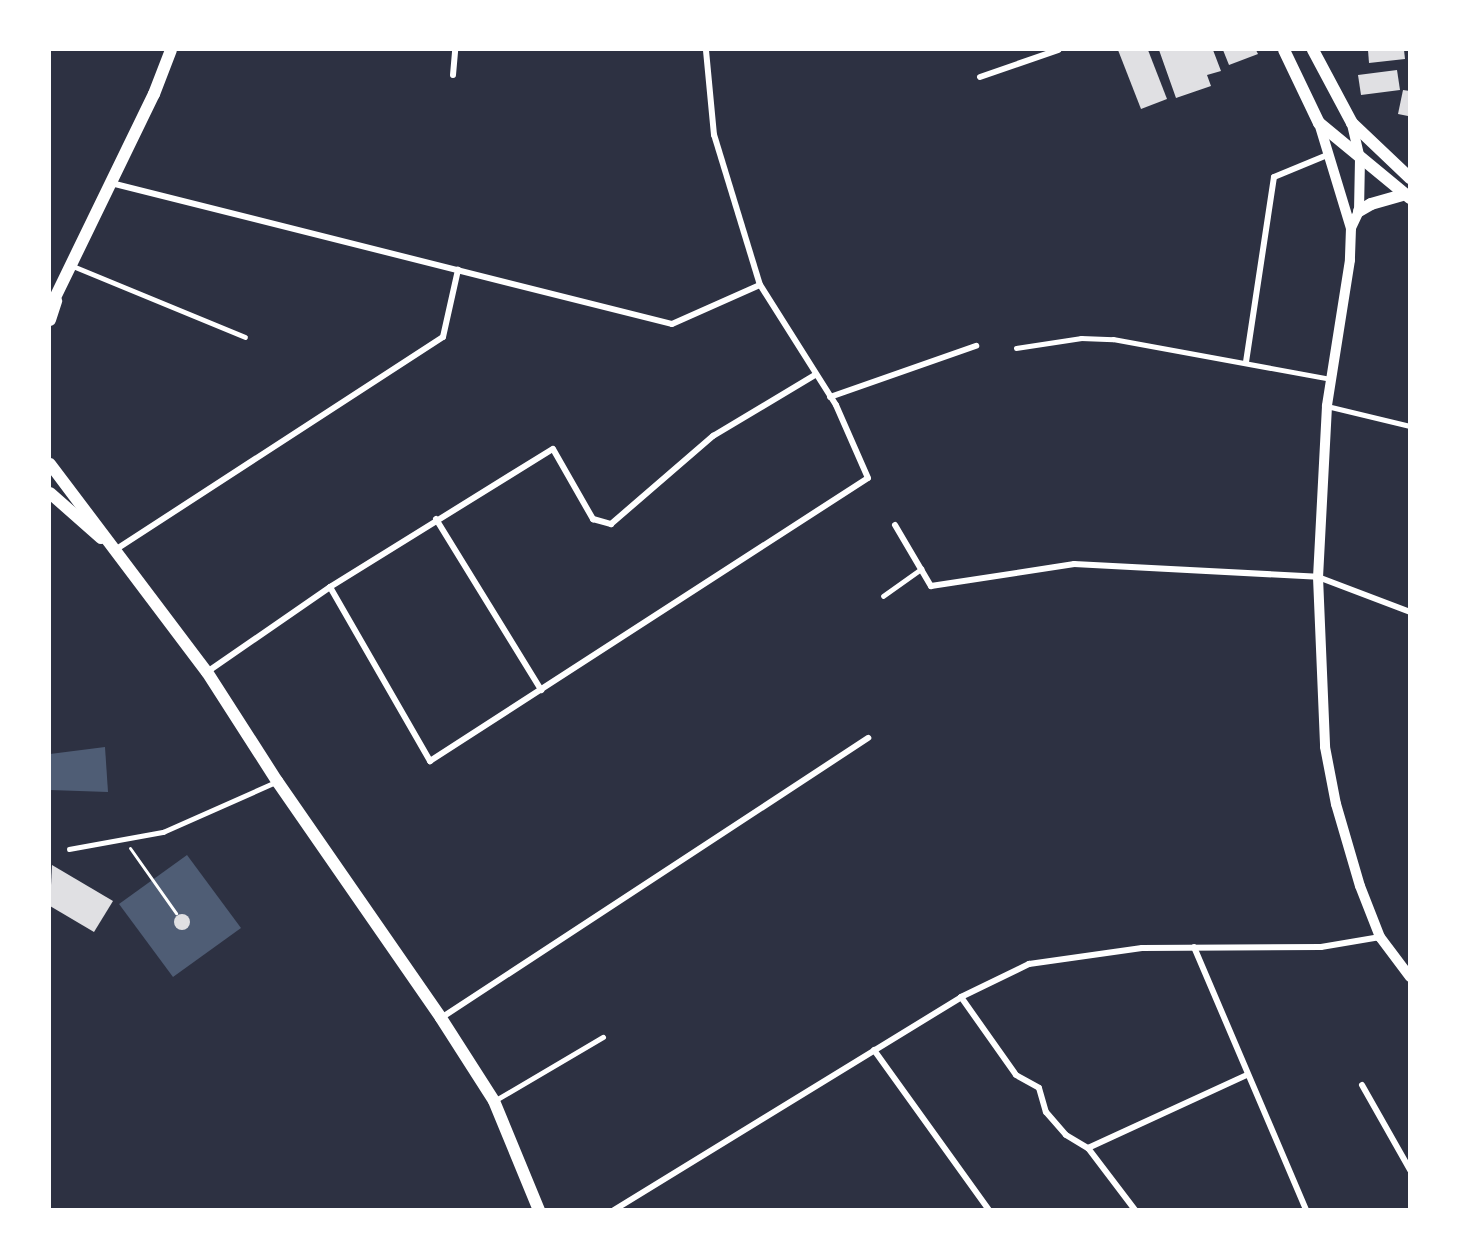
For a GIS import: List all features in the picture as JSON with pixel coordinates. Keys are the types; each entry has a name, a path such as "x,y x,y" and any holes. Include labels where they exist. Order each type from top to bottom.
{"main road":[{"path":"50,308 111,183 171,50"},
{"path":"1284,50 1318,123 1406,197"},
{"path":"1313,50 1352,123 1410,178"},
{"path":"1359,211 1371,204 1406,197"},
{"path":"50,299 59,288"},
{"path":"50,320 59,288"},
{"path":"50,464 207,672 277,781 441,1018 494,1101 539,1209"},
{"path":"50,493 115,550"}],"street":[{"path":"453,75 455,50"},
{"path":"330,587 430,761 868,478 830,397 760,285 714,135 706,50"},
{"path":"980,77 1058,50"},
{"path":"1318,123 1351,228 1350,260 1327,406 1318,577 1324,747 1351,855 1380,937 1410,976"},
{"path":"1351,228 1359,211 1360,159 1352,123"},
{"path":"1246,362 1274,177 1327,155"},
{"path":"111,183 672,324 760,285"},
{"path":"115,550 443,337 459,270"},
{"path":"830,397 976,346"},
{"path":"207,672 330,587 436,519 553,449 593,519 611,524 713,436 815,375"},
{"path":"436,519 541,690"},
{"path":"896,525 931,586 1074,564 1318,577 1410,612"},
{"path":"441,1018 868,738"},
{"path":"614,1209 961,998 1029,964 1081,954 1194,947 1321,947 1380,937"},
{"path":"1194,947 1306,1209"},
{"path":"961,998 1016,1075 1039,1088 1046,1112 1066,1135 1088,1148 1134,1209"},
{"path":"874,1050 988,1209"},
{"path":"1088,1148 1247,1075"},
{"path":"1362,1085 1410,1170"}],"lane":[{"path":"71,265 245,338"},
{"path":"1016,348 1081,338 1113,339 1331,379"},
{"path":"1327,406 1410,426"},
{"path":"883,596 921,569"},
{"path":"69,849 163,832 277,781"},
{"path":"494,1101 603,1037"}],"path":[{"path":"124,839 177,913"}],"water":[{"path":"105,747 108,792 50,790 50,754"},
{"path":"187,855 241,928 173,977 119,904"}],"building":[{"path":"1118,50 1148,50 1167,99 1141,109"},
{"path":"1159,50 1213,50 1221,71 1207,75 1211,86 1176,98"},
{"path":"1223,50 1256,50 1258,54 1229,65"},
{"path":"1368,50 1404,50 1405,59 1369,63"},
{"path":"1397,70 1400,90 1361,95 1358,75"},
{"path":"1403,90 1410,91 1408,116 1398,114"},
{"path":"52,865 113,901 94,932 50,906"},
{"path":"182,914 190,922 182,930 174,922"}]}
